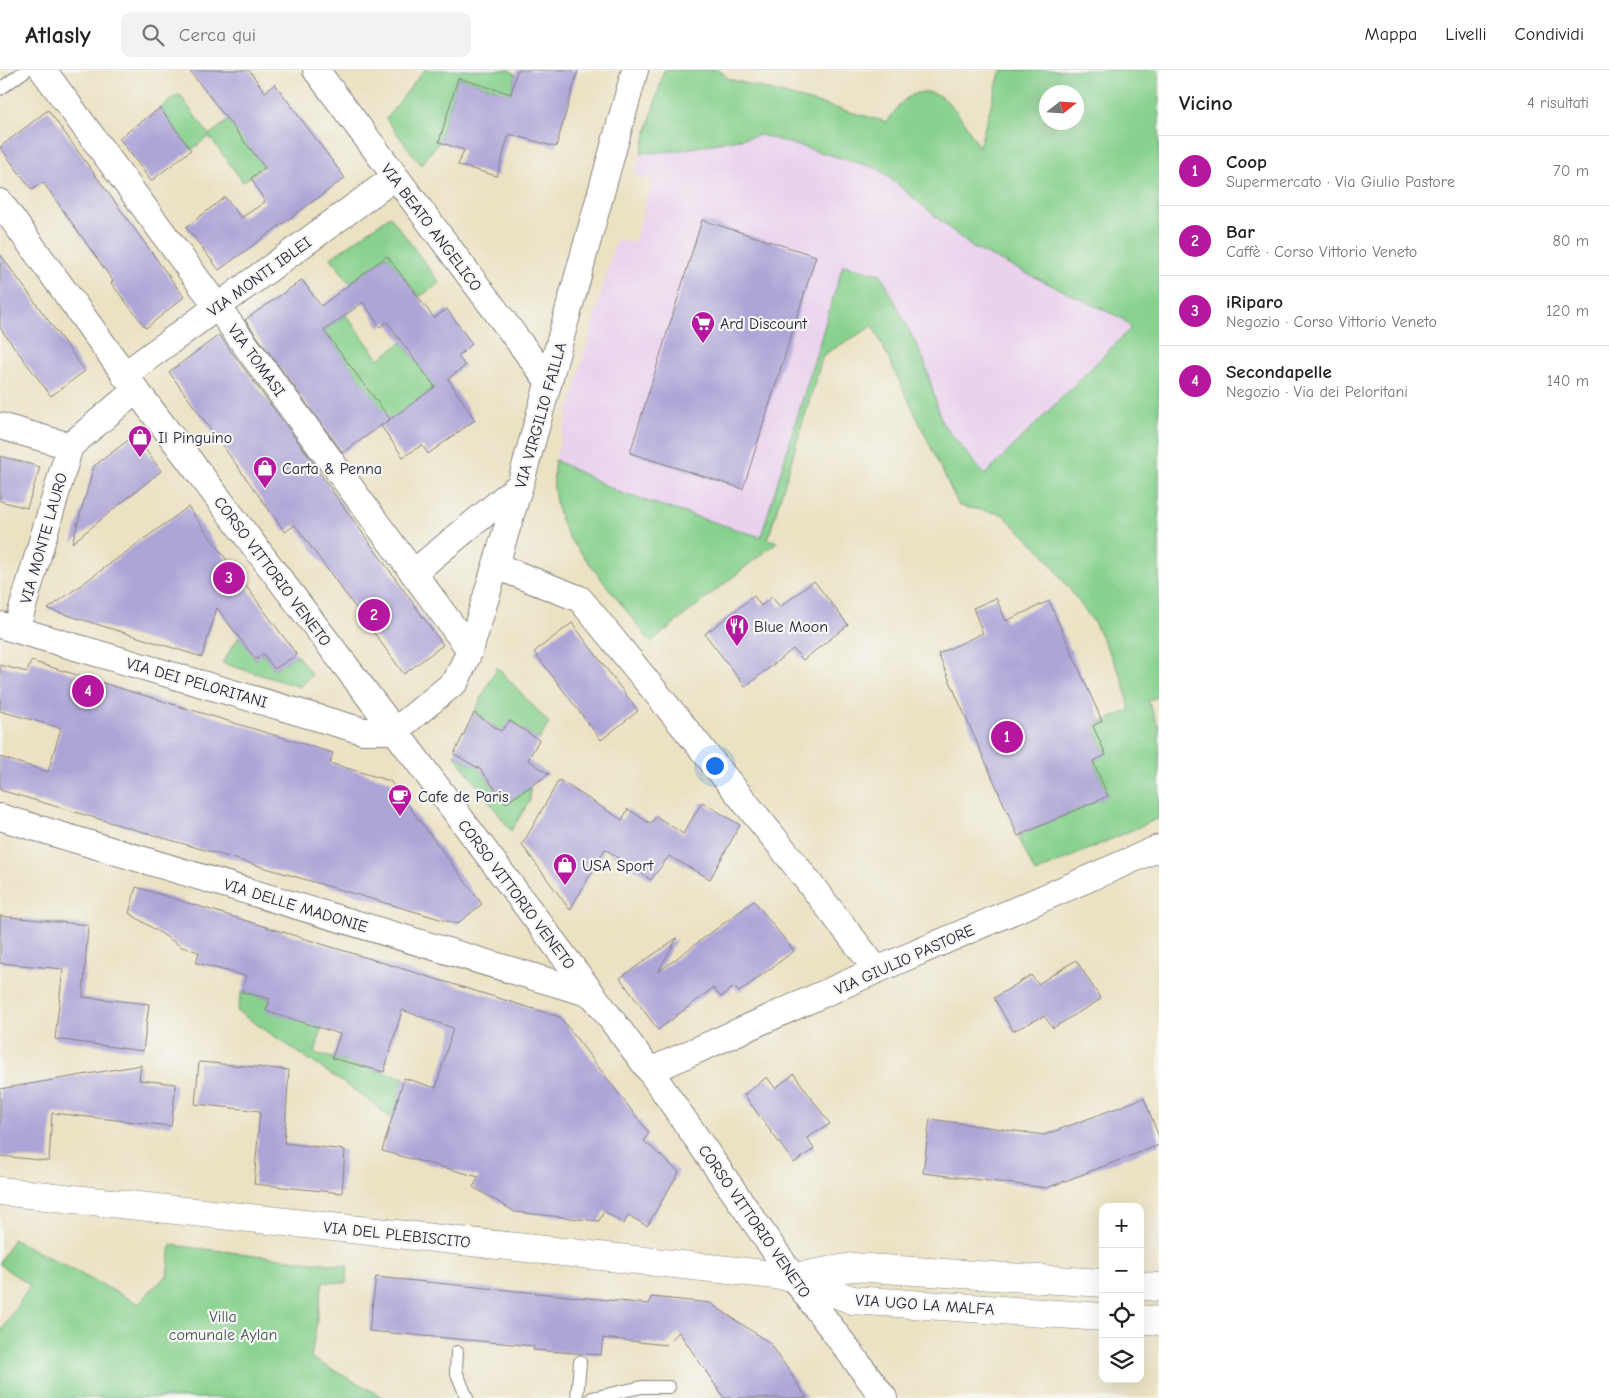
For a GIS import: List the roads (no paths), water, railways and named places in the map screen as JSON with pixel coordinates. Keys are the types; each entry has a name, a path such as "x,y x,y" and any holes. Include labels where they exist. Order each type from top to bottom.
{"street":[{"name":"VIA TOMASI","path":"43,70 470,650"},
{"name":"VIA BEATO ANGELICO","path":"316,70 549,382"},
{"name":"VIA VIRGILIO FAILLA","path":"395,731 456,681 470,650 520,485 636,70"},
{"name":"VIA MONTI IBLEI","path":"70,446 130,383 217,306 395,177"},
{"name":"CORSO VITTORIO VENETO","path":"0,202 130,383 395,731 650,1072 793,1277 884,1398"},
{"path":"0,426 70,446"},
{"name":"VIA MONTE LAURO","path":"8,627 70,446"},
{"path":"413,573 520,485"},
{"path":"496,566 580,599 780,844 877,970"},
{"name":"VIA DEI PELORITANI","path":"8,627 363,731 395,731"},
{"name":"VIA DELLE MADONIE","path":"0,817 591,994"},
{"name":"VIA GIULIO PASTORE","path":"650,1072 877,970 1159,848"},
{"name":"VIA DEL PLEBISCITO","path":"0,1191 793,1277"},
{"name":"VIA UGO LA MALFA","path":"793,1277 852,1267 1099,1283"},
{"name":"VIA UGO LA MALFA","path":"793,1277 852,1300 1099,1317"},
{"path":"1144,1286 1159,1287"},
{"path":"1144,1319 1159,1321"}],"lane":[{"path":"0,89 26,70"},
{"path":"457,1352 456,1371 467,1398"},
{"path":"577,1398 580,1362"},
{"path":"592,1398 642,1387 669,1387"}],"place":[{"name":"Ard Discount","path":"703,344"},
{"name":"Il Pinguino","path":"140,458"},
{"name":"Carta & Penna","path":"265,489"},
{"name":"iRiparo","path":"229,578"},
{"name":"Bar","path":"374,615"},
{"name":"Blue Moon","path":"737,647"},
{"name":"Secondapelle","path":"88,691"},
{"name":"Coop","path":"1007,737"},
{"name":"Cafe de Paris","path":"400,817"},
{"name":"USA Sport","path":"565,886"}],"park label":[{"name":"Villa comunale Aylan","path":"223,1325"}]}
